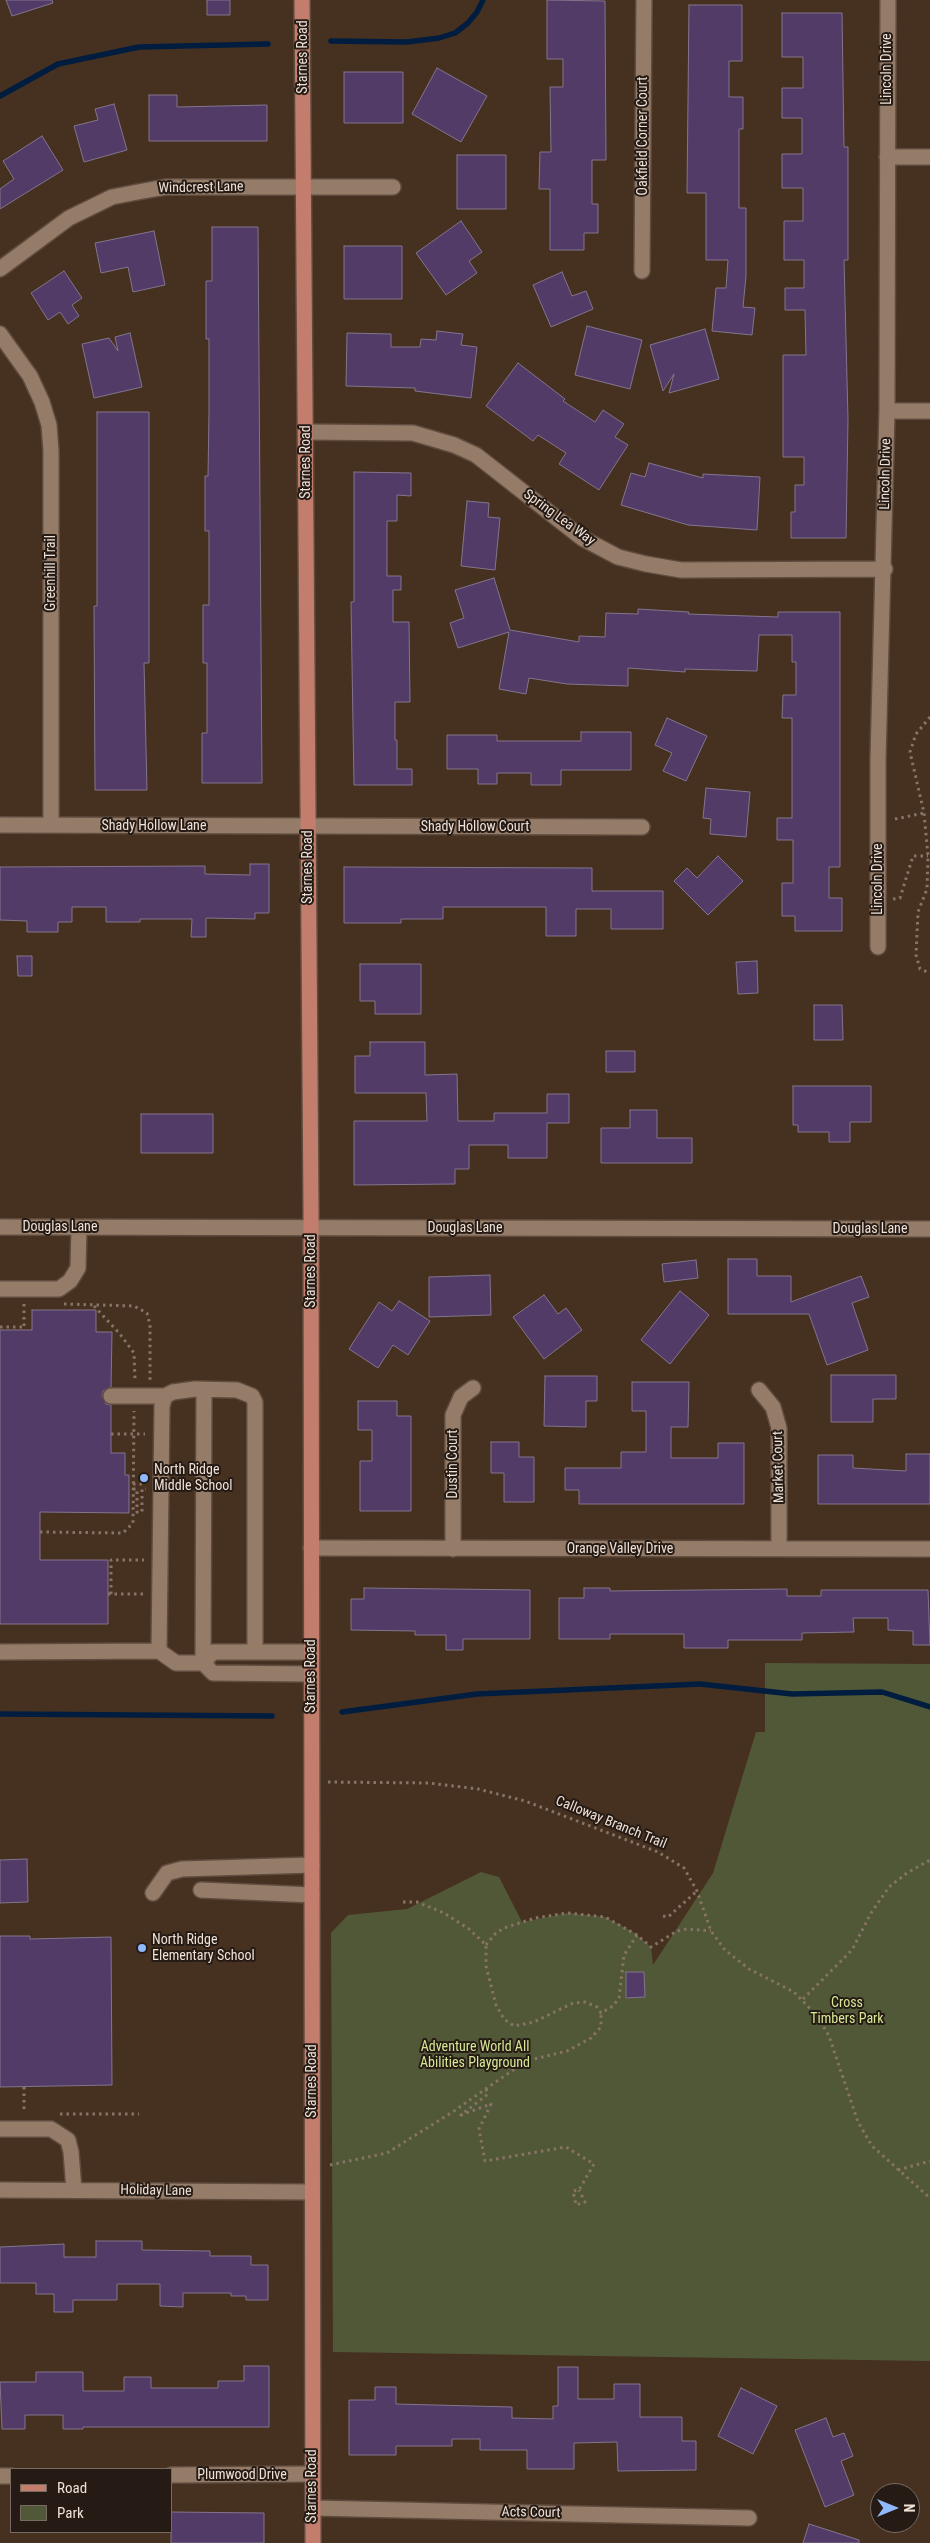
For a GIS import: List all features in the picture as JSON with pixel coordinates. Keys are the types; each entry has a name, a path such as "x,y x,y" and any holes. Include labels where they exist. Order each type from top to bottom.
{"main road":[{"name":"Starnes Road","path":"302,0 311,1227 313,2543"}],"street":[{"name":"Oakfield Corner Court","path":"642,271 644,0"},
{"name":"Lincoln Drive","path":"878,947 878,822 887,411 888,0"},
{"path":"887,157 930,157"},
{"name":"Windcrest Lane","path":"0,269 69,218 112,197 166,187 393,187"},
{"name":"Greenhill Trail","path":"0,334 30,376 42,402 49,426 52,450 51,825"},
{"path":"887,411 930,411"},
{"name":"Spring Lea Way","path":"306,432 413,433 454,445 476,455 582,538 618,557 646,564 682,570 885,569"},
{"name":"Shady Hollow Lane","path":"0,825 308,827"},
{"name":"Shady Hollow Court","path":"308,827 642,827"},
{"name":"Douglas Lane","path":"0,1227 930,1229"},
{"path":"0,1289 59,1289 70,1281 78,1268 79,1228"},
{"name":"Dustin Court","path":"454,1549 453,1415 461,1397 473,1388"},
{"path":"111,1396 166,1396 182,1390 237,1390 252,1396 255,1402 255,1652"},
{"path":"203,1663 204,1390"},
{"name":"Market Court","path":"759,1390 773,1407 779,1428 779,1549"},
{"path":"159,1651 162,1406 166,1396"},
{"name":"Orange Valley Drive","path":"311,1548 930,1549"},
{"path":"0,1652 159,1651 176,1663 203,1663 213,1673 311,1674"},
{"path":"203,1663 213,1652 311,1652"},
{"path":"153,1893 167,1873 182,1870 312,1865"},
{"path":"201,1890 312,1895"},
{"path":"0,2129 52,2129 68,2140 71,2152 74,2190"},
{"name":"Holiday Lane","path":"0,2190 311,2192"},
{"name":"Plumwood Drive","path":"172,2475 312,2474"},
{"name":"Acts Court","path":"312,2508 749,2518"}],"path":[{"path":"930,717 916,734 910,752 924,813 928,856 927,889 918,912 915,932 916,955 920,969 930,972"},
{"path":"878,822 924,813"},
{"path":"878,899 900,898 913,856 928,856"},
{"path":"0,1327 24,1329 24,1304"},
{"path":"61,1304 134,1306 147,1313 150,1325 150,1396"},
{"path":"40,1532 123,1533 133,1522 134,1353 120,1334 93,1306"},
{"path":"111,1434 142,1434"},
{"path":"133,1486 141,1484"},
{"path":"133,1486 137,1489 137,1512 142,1512 142,1489 150,1489 150,1484"},
{"path":"149,1560 111,1560 110,1594 149,1594"},
{"name":"Calloway Branch Trail","path":"312,1782 429,1783 478,1789 526,1801 658,1852 684,1868 697,1891 711,1931 725,1950 749,1969 794,1992 803,1999 818,2017 828,2036 858,2122 872,2146 930,2198"},
{"path":"803,1999 852,1950 871,1913 889,1886 930,1860"},
{"path":"663,1916 668,1916 697,1891"},
{"path":"403,1902 417,1902 444,1913 469,1929 486,1945"},
{"path":"330,2165 387,2153 486,2089 526,2060 567,2051 591,2038 601,2027 602,2013 597,2007 585,2002 573,2003 523,2026 509,2024 496,2006 485,1960 486,1945 495,1934 504,1928 535,1918 568,1913 606,1917 637,1935 651,1947 677,1931 687,1929 711,1931"},
{"path":"602,2013 613,2006 619,1998 624,1955 637,1935"},
{"path":"24,2087 24,2114"},
{"path":"486,2089 488,2094 462,2115 491,2104 479,2128 485,2161 566,2147 594,2164 579,2190"},
{"path":"54,2114 139,2114"},
{"path":"898,2170 930,2160"},
{"path":"579,2190 585,2202 576,2205 573,2191 579,2190"}],"green space":[{"path":"765,1663 930,1664 930,2361 333,2352 331,1933 348,1915 407,1909 481,1872 499,1877 522,1922 568,1913 605,1917 633,1932 651,1947 653,1965 713,1873 756,1732 765,1732"}],"building":[{"path":"6,0 52,0 53,3 12,16"},
{"path":"207,0 230,0 230,15 207,15"},
{"path":"547,0 605,1 606,160 592,160 592,204 598,204 598,233 584,233 584,250 550,250 550,189 539,189 540,152 551,152 550,87 563,87 563,59 547,59"},
{"path":"689,5 742,5 742,61 729,61 729,97 743,97 743,129 739,129 739,208 746,208 746,276 743,307 755,308 752,335 712,331 716,288 726,288 728,260 706,260 706,193 687,193"},
{"path":"782,13 842,13 844,147 848,147 848,260 844,260 848,419 846,538 791,538 791,512 795,512 795,485 804,485 804,457 783,457 783,355 806,355 805,310 785,310 785,288 804,288 804,260 784,260 784,221 803,221 803,188 782,188 782,154 802,154 802,118 782,118 782,88 803,88 803,57 782,57"},
{"path":"437,68 487,96 461,142 412,114"},
{"path":"344,72 403,72 403,123 344,123"},
{"path":"149,95 177,95 177,107 267,105 267,141 149,141"},
{"path":"114,104 127,150 84,162 74,126 98,120 95,109"},
{"path":"42,136 63,170 0,209 0,189 14,179 3,161"},
{"path":"457,155 506,155 506,209 457,209"},
{"path":"461,221 482,252 469,261 477,273 446,295 416,253"},
{"path":"212,227 258,227 262,783 202,783 202,733 207,733 207,663 203,663 203,605 209,605 209,531 205,531 205,476 208,476 209,412 209,339 206,339 206,281 212,281"},
{"path":"154,231 165,285 133,292 128,267 101,273 95,243"},
{"path":"344,246 402,246 402,299 344,299"},
{"path":"64,271 82,298 72,305 79,316 68,324 60,312 48,320 31,293"},
{"path":"562,272 572,296 586,291 593,309 551,327 533,285"},
{"path":"587,326 642,340 630,389 575,375"},
{"path":"705,329 719,379 669,393 674,374 663,391 650,345"},
{"path":"437,331 463,334 461,345 477,347 471,398 415,391 415,388 346,386 347,333 391,334 391,347 420,347 421,339 436,340"},
{"path":"130,333 142,387 94,398 82,344 109,338 118,351 115,337"},
{"path":"518,363 565,399 563,401 595,422 603,410 624,424 615,437 628,445 599,490 559,464 566,453 538,435 533,441 486,406"},
{"path":"97,412 149,412 149,663 144,663 147,790 95,790 94,606 97,606"},
{"path":"649,463 703,478 703,474 760,477 757,530 688,525 621,505 631,473 645,477"},
{"path":"354,472 411,473 411,496 397,495 397,521 387,521 387,576 401,576 401,590 393,590 393,622 409,622 410,702 395,702 395,740 397,740 397,769 412,769 412,785 354,785 351,602 354,602"},
{"path":"467,501 489,503 488,517 500,518 495,570 461,566"},
{"path":"494,578 510,630 579,642 579,636 605,637 606,613 638,614 638,609 689,612 688,614 778,617 778,612 840,612 840,867 829,867 829,898 842,898 842,931 795,931 795,916 782,916 782,883 793,883 793,840 777,840 777,818 792,818 792,718 782,718 783,695 796,695 796,662 792,662 792,635 759,635 757,671 685,669 685,672 628,668 628,686 567,684 529,678 526,694 499,689 509,632 458,648 450,623 464,618 455,590"},
{"path":"667,718 707,736 686,781 663,771 672,753 655,745"},
{"path":"581,732 631,732 631,770 561,770 561,785 531,785 531,773 497,773 497,784 478,784 478,769 447,769 447,735 497,735 497,741 581,741"},
{"path":"706,788 750,792 746,837 710,834 711,819 703,818"},
{"path":"718,856 743,881 708,915 674,881 687,868 697,878"},
{"path":"250,864 269,864 269,913 255,913 255,919 206,918 206,937 191,937 192,919 140,919 140,922 106,922 106,907 72,907 72,922 58,922 58,932 27,932 27,921 0,920 0,867 205,866 205,874 250,875"},
{"path":"344,867 592,868 592,891 663,891 663,929 611,929 611,909 576,909 576,936 546,936 546,907 443,907 443,919 401,919 401,923 344,923"},
{"path":"17,956 32,956 32,976 18,976"},
{"path":"757,961 758,993 738,994 736,962"},
{"path":"360,964 421,964 421,1014 375,1014 375,1001 360,1001"},
{"path":"814,1005 842,1005 843,1040 814,1040"},
{"path":"370,1042 425,1042 425,1075 457,1074 458,1121 494,1121 494,1113 547,1113 547,1094 569,1094 569,1123 547,1123 547,1158 508,1158 508,1145 469,1145 469,1169 455,1169 455,1184 354,1185 354,1121 427,1121 426,1093 355,1093 355,1056 370,1056"},
{"path":"606,1051 635,1051 635,1072 606,1072"},
{"path":"793,1086 871,1086 871,1122 850,1122 850,1142 829,1142 829,1132 798,1132 798,1125 793,1125"},
{"path":"630,1110 657,1110 657,1138 692,1138 692,1163 601,1163 601,1128 630,1128"},
{"path":"141,1114 213,1114 213,1153 141,1153"},
{"path":"728,1259 757,1259 757,1276 791,1276 791,1302 861,1276 869,1297 852,1303 868,1350 827,1365 809,1314 728,1314"},
{"path":"696,1260 698,1278 664,1282 662,1264"},
{"path":"490,1275 491,1315 429,1317 429,1277"},
{"path":"680,1291 709,1315 670,1364 641,1340"},
{"path":"544,1295 558,1314 566,1308 582,1330 544,1359 513,1317"},
{"path":"399,1301 430,1321 408,1355 393,1345 378,1368 349,1349 379,1302 392,1311"},
{"path":"32,1310 96,1310 96,1332 112,1332 111,1387 103,1391 102,1396 106,1404 111,1405 111,1453 125,1453 125,1475 129,1475 129,1513 40,1512 40,1560 108,1560 108,1624 0,1624 0,1330 32,1330"},
{"path":"831,1375 896,1375 896,1399 873,1399 873,1422 831,1422"},
{"path":"545,1376 597,1376 597,1401 586,1401 586,1427 544,1426"},
{"path":"632,1382 689,1382 688,1427 671,1427 671,1458 718,1458 718,1443 744,1443 744,1504 579,1504 579,1490 565,1490 565,1468 621,1468 621,1452 646,1452 646,1411 632,1411"},
{"path":"358,1401 397,1401 397,1416 411,1416 411,1511 360,1511 360,1461 372,1461 372,1430 358,1430"},
{"path":"491,1442 519,1442 519,1457 534,1457 534,1502 504,1502 504,1473 491,1473"},
{"path":"906,1454 930,1454 930,1504 818,1504 818,1455 853,1455 853,1468 906,1471"},
{"path":"364,1588 530,1590 530,1639 463,1639 463,1650 446,1650 446,1635 415,1635 415,1631 351,1630 351,1599 364,1599"},
{"path":"584,1588 610,1588 610,1591 787,1589 787,1596 821,1596 821,1590 928,1590 930,1645 913,1645 913,1631 888,1630 888,1618 853,1618 854,1632 802,1633 802,1640 728,1640 728,1648 684,1648 684,1634 610,1634 610,1639 559,1639 559,1598 584,1598"},
{"path":"27,1859 28,1902 0,1903 0,1860"},
{"path":"0,1936 30,1936 30,1939 111,1937 112,2085 0,2087"},
{"path":"626,1972 644,1972 645,1997 626,1998"},
{"path":"96,2241 142,2241 142,2250 210,2251 210,2256 251,2256 251,2265 268,2265 268,2300 246,2300 246,2296 231,2296 231,2293 183,2293 183,2307 160,2306 160,2284 117,2284 117,2300 73,2300 73,2312 54,2312 54,2294 36,2294 36,2283 0,2283 0,2247 64,2244 64,2257 96,2257"},
{"path":"244,2366 269,2366 269,2427 83,2427 83,2429 63,2429 63,2415 25,2415 25,2429 2,2429 0,2382 36,2382 36,2372 83,2372 83,2391 124,2391 124,2377 151,2377 151,2388 218,2388 218,2381 244,2381"},
{"path":"558,2367 578,2367 578,2399 614,2399 614,2384 640,2384 640,2417 682,2417 682,2441 696,2441 696,2470 618,2471 617,2442 574,2443 574,2469 527,2469 527,2450 480,2450 480,2439 452,2439 452,2446 396,2446 396,2455 349,2455 349,2400 375,2400 375,2387 396,2387 396,2404 512,2407 512,2418 553,2419 553,2406 558,2406"},
{"path":"741,2388 777,2406 753,2454 718,2436"},
{"path":"826,2418 833,2437 844,2433 853,2456 841,2461 854,2495 825,2507 795,2430"},
{"path":"172,2512 264,2513 264,2543 171,2543"},
{"path":"809,2524 859,2540 859,2543 803,2543"}],"waterway":[{"path":"331,41 407,42 439,38 455,33 468,23 477,12 483,0"},
{"path":"0,96 58,64 139,47 268,44"},
{"path":"342,1712 477,1694 700,1684 792,1694 882,1692 930,1707"},
{"path":"0,1714 272,1716"}],"place":[{"name":"North Ridge Middle School","path":"144,1478"},
{"name":"North Ridge Elementary School","path":"142,1948"}],"park label":[{"name":"Cross Timbers Park","path":"847,2012"},
{"name":"Adventure World All Abilities Playground","path":"475,2056"}]}
